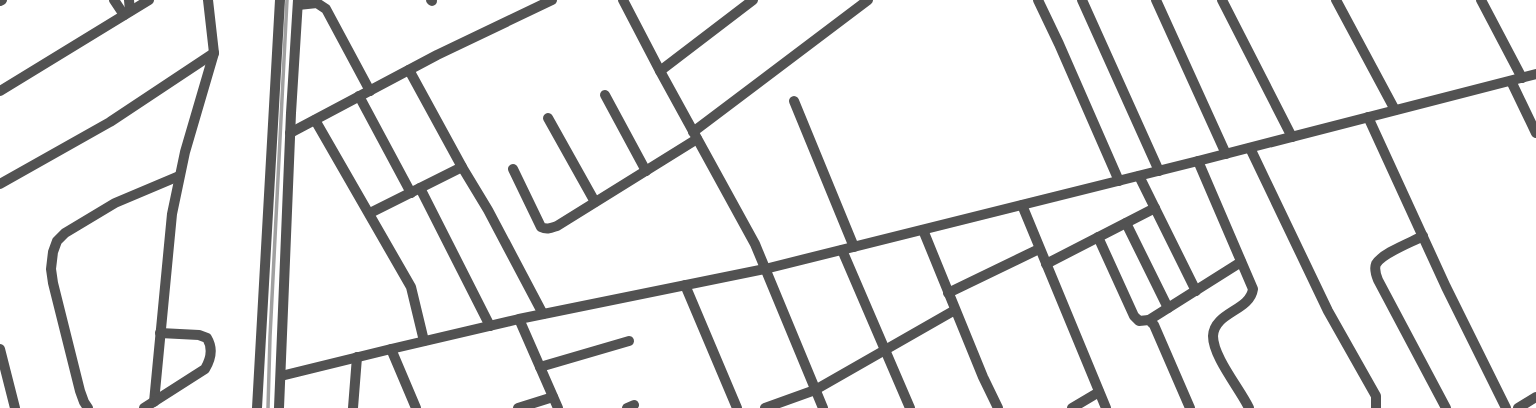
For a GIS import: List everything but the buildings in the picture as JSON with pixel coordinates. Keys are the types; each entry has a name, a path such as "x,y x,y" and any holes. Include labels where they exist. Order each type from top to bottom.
{"street":[{"path":"114,0 127,13"},
{"path":"127,13 129,0"},
{"path":"0,91 149,0"},
{"path":"154,402 172,214 179,176 214,53 208,0"},
{"path":"257,408 280,0"},
{"path":"290,133 437,55 552,0"},
{"path":"623,0 744,224 765,269 823,408"},
{"path":"660,71 753,0"},
{"path":"513,169 541,227 545,229 557,226 646,171 695,135 868,0"},
{"path":"1038,0 1059,44 1118,181"},
{"path":"1082,0 1159,171"},
{"path":"1156,0 1226,154"},
{"path":"1222,0 1292,137"},
{"path":"1336,0 1395,110"},
{"path":"1480,0 1522,78"},
{"path":"280,408 290,133 298,2 317,3 326,9 370,91"},
{"path":"0,184 110,122 214,53"},
{"path":"409,70 462,167 488,210 542,314"},
{"path":"281,376 519,319 765,269 1250,148 1536,74"},
{"path":"1511,80 1536,133"},
{"path":"605,95 646,171"},
{"path":"359,96 415,191 490,326"},
{"path":"794,101 854,247"},
{"path":"1368,117 1446,287 1506,408"},
{"path":"548,118 595,202"},
{"path":"316,120 411,288 424,341"},
{"path":"1250,148 1328,311 1376,396 1376,408"},
{"path":"1198,161 1253,289 1253,293 1244,303 1224,318 1214,328 1214,342 1224,366 1249,408"},
{"path":"370,214 462,167"},
{"path":"88,408 80,391 53,283 51,269 52,252 57,241 65,233 115,203 179,176"},
{"path":"1139,176 1196,291"},
{"path":"1022,205 1106,408"},
{"path":"1046,264 1155,208"},
{"path":"1126,223 1168,308"},
{"path":"923,230 983,377 998,408"},
{"path":"1423,236 1381,258 1376,265 1376,272 1378,280 1446,408"},
{"path":"1098,237 1134,316 1139,321 1149,320 1241,262"},
{"path":"948,293 1039,249"},
{"path":"842,250 910,408"},
{"path":"685,285 737,408"},
{"path":"765,408 815,390 955,310"},
{"path":"519,319 558,408"},
{"path":"1149,320 1154,325 1190,408"},
{"path":"144,408 205,369 209,363 211,344 207,338 199,335 160,333"},
{"path":"540,367 629,341"},
{"path":"0,349 15,408"},
{"path":"391,349 416,408"},
{"path":"353,408 357,357"},
{"path":"1072,408 1099,392"},
{"path":"518,408 553,397"},
{"path":"1518,408 1536,397"}],"waterway":[{"path":"268,408 270,337 287,0"}]}
